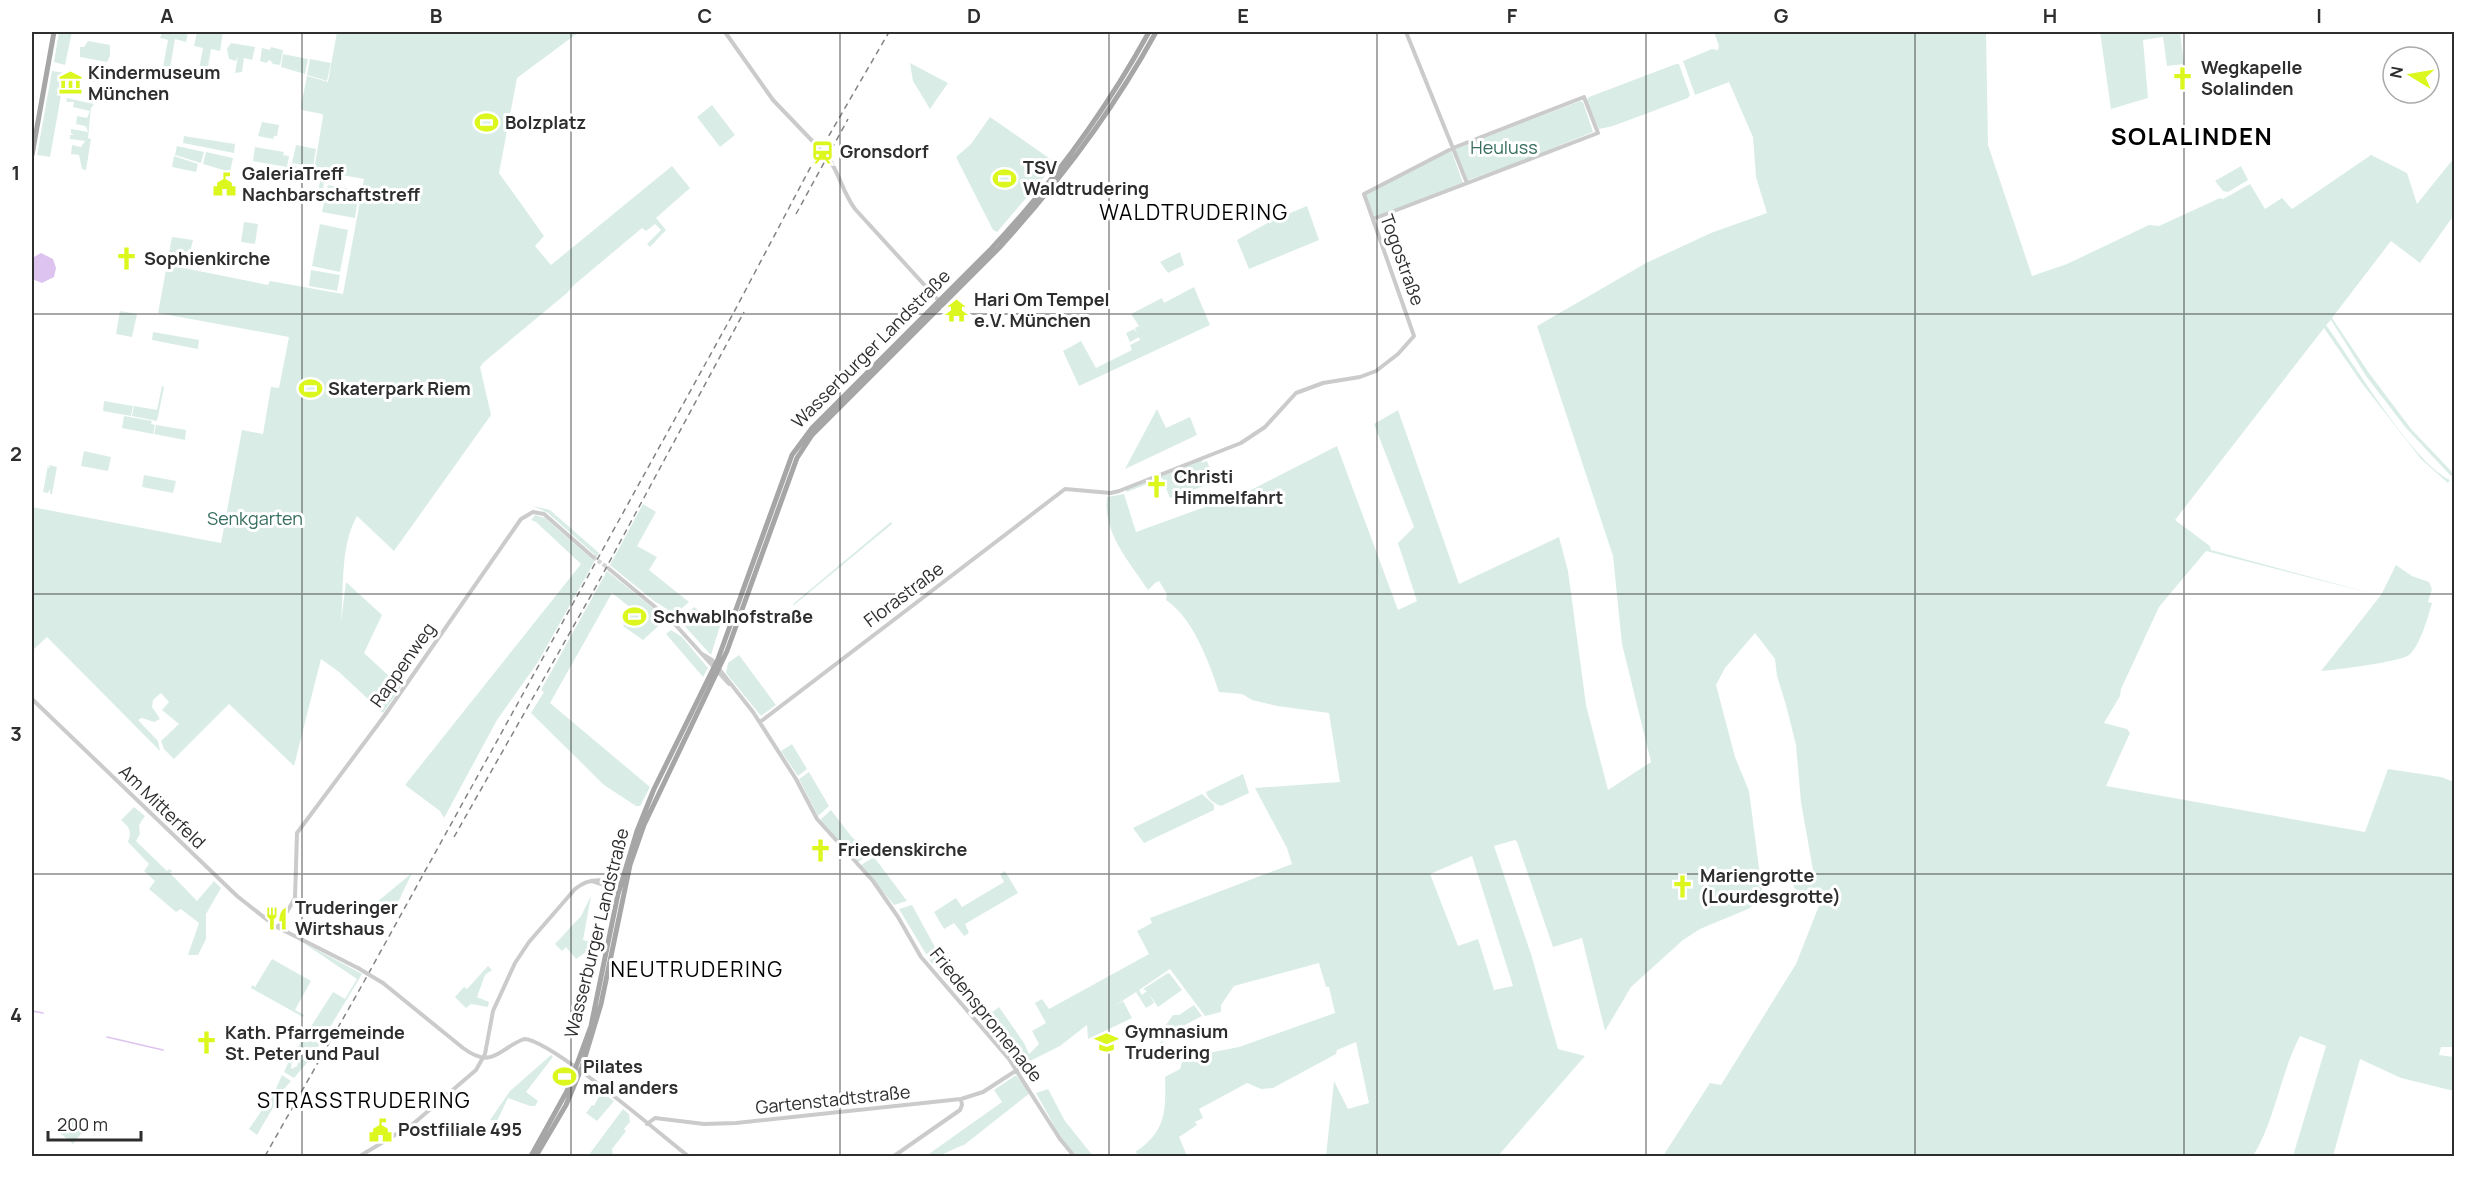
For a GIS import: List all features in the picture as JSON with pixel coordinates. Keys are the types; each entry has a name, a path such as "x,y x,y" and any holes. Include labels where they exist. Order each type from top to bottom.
{"main road":[{"path":"32,155 54,32"},
{"name":"Wasserburger Landstraße","path":"998,245 1097,119 1114,95 1149,32"},
{"name":"Wasserburger Landstraße","path":"536,1156 566,1105 601,1004 622,887 646,807 716,669 795,450 812,428 998,245 1105,117 1156,32"},
{"name":"Wasserburger Landstraße","path":"531,1156 578,1070"}],"street":[{"path":"725,32 773,100 819,148"},
{"path":"1406,32 1467,183"},
{"path":"1373,219 1598,133 1584,98 1453,148"},
{"name":"Togostraße","path":"1065,489 1119,491 1241,443 1265,427 1294,395 1323,383 1372,373 1394,357 1414,336 1364,194 1453,148"},
{"path":"829,159 855,209 941,303"},
{"name":"Florastraße","path":"760,723 1065,489"},
{"name":"Rappenweg","path":"278,927 294,903 297,833 384,716 518,522 530,513 537,512 546,516 593,556"},
{"path":"608,568 666,615 716,669"},
{"name":"Friedenspromenade","path":"716,669 760,723 796,779 817,819 873,881 898,916 921,957 1017,1070 1059,1139 1074,1156"},
{"name":"Am Mitterfeld","path":"32,699 227,888 278,927 383,983 463,1048 483,1058"},
{"path":"360,1156 413,1124 473,1073 483,1058 493,1011 515,963 529,942 575,889 591,880 601,879 622,887"},
{"path":"483,1058 496,1057 524,1039 542,1045 578,1070 688,1156"},
{"name":"Gartenstadtstraße","path":"647,1124 655,1118 704,1124 736,1123 962,1099 983,1092 1017,1070"},
{"path":"894,1156 960,1110 962,1099"}],"green space":[{"path":"59,32 72,32 65,65 54,62"},
{"path":"162,32 188,32 186,42 175,39 170,68 163,67 168,40 160,38"},
{"path":"197,32 223,32 220,51 211,49 206,76 198,75 203,48 194,46"},
{"name":"Senkgarten","path":"337,32 579,32 517,78 499,173 544,236 535,246 551,265 672,166 690,188 656,218 666,230 650,247 647,244 661,230 655,224 646,231 642,228 484,362 480,367 491,415 394,551 357,516 345,554 341,622 346,582 382,615 364,653 401,687 383,713 339,672 321,659 294,766 229,704 174,759 164,749 161,741 179,724 162,710 169,702 161,693 153,700 152,707 160,719 154,722 142,718 138,720 158,741 160,751 47,637 32,651 32,507 221,543 242,430 263,434 271,387 279,388 289,337 158,313 172,237 193,240 190,252 182,251 179,267 268,285 270,281 343,294 364,179 325,172 323,190 318,192 321,176 293,171 293,166 314,170 323,116 302,110 301,106 307,76 328,82"},
{"path":"1714,32 1986,32 1988,145 2032,276 2067,264 2149,225 2159,226 2220,198 2223,199 2250,184 2265,209 2282,198 2292,209 2371,155 2407,173 2417,204 2454,158 2454,215 2420,263 2391,241 2332,318 2369,373 2412,430 2453,473 2451,476 2406,428 2366,376 2331,320 2326,325 2402,434 2435,470 2450,480 2448,483 2421,459 2361,382 2324,328 2175,520 2210,546 2211,550 2377,595 2206,551 2159,607 2121,689 2120,696 2104,723 2127,729 2130,733 2106,786 2365,832 2388,769 2441,777 2454,782 2454,1047 2441,1047 2439,1055 2454,1057 2454,1091 2401,1078 2360,1059 2333,1156 2293,1156 2326,1046 2300,1036 2287,1066 2267,1128 2253,1156 1663,1156 1710,1083 1721,1085 1796,964 1820,903 1800,896 1801,892 1793,887 1797,882 1814,876 1801,802 1796,745 1777,676 1775,659 1755,633 1725,668 1716,685 1735,757 1749,791 1763,899 1748,909 1700,929 1683,940 1631,987 1605,1031 1582,938 1553,947 1517,842 1515,840 1494,846 1531,954 1558,1049 1585,1056 1498,1156 1326,1156 1334,1081 1348,1109 1369,1103 1356,1042 1337,1050 1336,1054 1273,1088 1261,1089 1247,1083 1199,1109 1203,1118 1195,1122 1197,1125 1179,1137 1187,1156 1141,1156 1135,1152 1153,1137 1158,1128 1164,1110 1165,1077 1180,1069 1183,1058 1239,1047 1335,1013 1329,987 1326,987 1319,963 1234,986 1221,1005 1221,1012 1205,1016 1170,969 1139,990 1142,995 1147,991 1143,989 1168,973 1170,974 1182,990 1158,1007 1149,994 1154,1003 1146,1008 1136,992 1114,1006 1123,1001 1132,1018 1088,1039 1087,1025 1060,1046 1020,1066 982,1020 999,1007 1029,1054 1039,1044 1032,1031 1046,1023 1035,1003 1042,999 1049,1009 1149,954 1137,931 1152,923 1150,918 1292,864 1287,848 1255,788 1340,782 1329,713 1277,706 1252,700 1242,694 1219,692 1205,654 1192,629 1176,608 1166,600 1167,594 1159,581 1148,590 1118,546 1109,522 1107,497 1124,494 1136,532 1249,491 1337,446 1398,610 1417,601 1398,543 1414,527 1374,424 1398,410 1459,584 1559,537 1568,571 1586,705 1608,790 1651,762 1622,644 1613,556 1537,326 1646,263 1711,233 1767,213 1756,177 1753,137 1729,82 1695,95 1683,61 1712,49 1718,50 1719,46","holes":["1472,856 1513,986 1494,990 1478,939 1458,946 1430,874"]},
{"path":"2100,32 2180,32 2184,64 2167,66 2163,37 2143,40 2148,98 2111,109"},
{"path":"88,41 110,45 110,56 107,62 80,57 80,47 84,47"},
{"path":"231,43 255,47 252,60 244,58 242,72 235,73 238,56 236,61 229,59 227,49"},
{"path":"271,47 283,50 280,65 273,64 270,60 266,63 260,61 262,48 270,50"},
{"path":"283,54 308,59 305,74 281,67"},
{"path":"310,59 331,63 327,81 307,75"},
{"path":"910,63 948,83 930,109 913,81"},
{"path":"1679,64 1690,95 1688,98 1599,129 1587,100 1589,97"},
{"path":"52,71 65,73 50,157 37,155"},
{"path":"66,98 94,104 91,108 88,138 91,139 86,170 82,169 79,155 71,154 72,145 81,147 85,141 70,139 70,135 74,135 71,129 88,132 86,126 85,128 85,126 76,124 77,116 87,118 90,111 73,107 74,102 67,102"},
{"name":"Heuluss","path":"1580,101 1583,102 1593,132 1468,180 1455,149"},
{"path":"712,105 735,135 720,147 697,117"},
{"name":"TSV Waldtrudering","path":"990,117 1056,163 997,232 993,230 956,157 971,144"},
{"path":"262,122 279,125 277,136 273,139 258,136"},
{"path":"184,136 235,144 234,153 183,143"},
{"path":"296,145 316,149 313,167 292,163"},
{"path":"177,146 204,152 201,163 175,155"},
{"path":"255,147 284,152 283,155 289,156 287,167 253,161"},
{"name":"Heuluss","path":"1451,150 1463,183 1374,217 1366,195"},
{"path":"206,152 233,158 230,172 203,164"},
{"path":"174,156 198,164 196,172 172,167"},
{"path":"2241,166 2248,180 2228,192 2223,191 2215,181"},
{"path":"328,185 359,191 355,218 322,212"},
{"path":"1307,206 1319,240 1249,269 1237,240 1271,221"},
{"path":"244,222 258,224 255,244 241,242"},
{"path":"320,224 348,230 340,272 312,266"},
{"path":"1180,252 1184,265 1168,273 1160,262"},
{"path":"311,270 340,275 337,291 309,286"},
{"path":"1194,287 1210,325 1079,386 1063,351 1081,341 1096,368 1132,350 1130,345 1140,340 1139,337 1130,342 1126,333 1134,329 1137,333 1135,328 1139,326 1131,314 1162,298 1164,303"},
{"path":"120,311 137,314 132,337 116,334"},
{"path":"153,332 199,340 198,349 152,340"},
{"path":"162,386 164,387 157,421 132,416 134,406 157,410"},
{"path":"104,401 133,406 131,416 103,411"},
{"path":"1157,409 1166,428 1190,417 1197,435 1125,469"},
{"path":"124,416 152,421 151,424 155,425 153,434 122,428"},
{"path":"156,425 186,430 185,440 154,434"},
{"path":"84,451 111,457 108,471 81,466"},
{"path":"1205,457 1201,463 1207,461 1215,482 1170,498 1162,478 1127,492 1125,489"},
{"path":"48,465 49,469 50,465 57,467 52,494 50,494 50,489 48,493 43,492"},
{"path":"144,475 176,481 173,493 142,487"},
{"path":"643,504 656,512 637,546 657,557 649,570 689,602 675,614 654,601 610,565"},
{"path":"533,506 550,510 599,553 538,662 497,720 444,818 440,811 405,785 581,564 536,522 531,520 535,515 545,518 592,559 595,555 548,513"},
{"path":"891,522 892,524 793,604"},
{"path":"2396,565 2412,576 2429,582 2432,589 2428,602 2432,603 2413,651 2403,658 2321,671 2381,595"},
{"path":"607,571 664,617 664,621 643,640 623,626 632,609 612,593 550,703 650,787 640,806 636,806 604,785 531,713 544,692 541,690"},
{"path":"694,607 720,626 711,655 680,621"},
{"path":"671,630 682,637 708,668 703,677 666,634"},
{"path":"739,655 776,705 761,716 726,673 728,663"},
{"path":"792,744 807,769 798,776 781,751"},
{"path":"809,772 829,806 818,816 799,779"},
{"path":"1243,774 1249,793 1221,806 1208,797 1206,792"},
{"path":"1202,794 1214,805 1214,810 1144,843 1133,828"},
{"path":"134,807 145,816 139,825 140,834 136,841 167,871 169,869 172,871 170,873 197,901 214,881 221,888 206,914 206,939 198,955 188,955 199,923 181,909 176,912 149,889 155,881 144,871 149,864 128,842 129,830 121,820"},
{"path":"831,810 851,836 870,854 858,862 820,820"},
{"path":"874,857 907,901 894,905 861,865"},
{"path":"1005,871 1018,893 965,924 969,933 964,936 954,923 944,929 934,912 956,898 962,907 1004,882 1000,874"},
{"path":"412,873 392,915 377,902"},
{"path":"591,896 583,940 602,945 598,963 589,950 576,959 566,947 562,951 555,944 581,916"},
{"path":"912,905 940,959 932,964 899,909"},
{"path":"299,940 362,974 312,1057 294,1078 284,1072 290,1059 292,1060 291,1069 297,1066 299,1060 291,1058 333,992 345,999 357,979"},
{"path":"272,959 311,981 295,1010 304,1015 303,1017 251,988 252,985 255,987"},
{"path":"942,965 981,1009 985,1010 977,1014 938,970"},
{"path":"488,966 492,970 485,975 477,997 489,1002 488,1007 471,1004 466,1008 455,997 464,987 467,989"},
{"path":"1194,1005 1202,1016 1181,1027 1159,1045 1164,1037 1157,1033 1163,1029 1173,1015 1179,1015"},
{"path":"551,1055 553,1057 526,1092 538,1101 535,1106 508,1098 497,1121 490,1120 510,1091"},
{"path":"282,1075 291,1081 257,1135 249,1129 275,1091"},
{"path":"1016,1075 1030,1093 964,1145 943,1154 926,1156 1002,1102 994,1090"},
{"path":"1048,1089 1065,1121 1093,1156 1077,1156 1061,1138 1036,1093"},
{"path":"601,1092 614,1101 597,1121 586,1113 592,1105 594,1106"},
{"path":"623,1109 629,1114 630,1122 612,1149 613,1155 588,1156"},
{"path":"72,1119 84,1130 73,1144 60,1133"}],"shaded area":[{"path":"41,253 53,259 56,268 54,277 42,283 32,279 32,258"}],"waterway":[{"path":"32,1011 43,1013"},
{"path":"107,1037 163,1050"}],"tunnel":[{"path":"819,148 829,159"},
{"path":"593,557 608,568"}],"railway":[{"path":"265,1156 361,987 734,312 809,170 889,32"},
{"path":"796,214 848,119"},
{"path":"454,837 598,583 744,312"}],"place":[{"name":"Wegkapelle Solalinden","path":"2183,78"},
{"name":"Kindermuseum München","path":"70,83"},
{"name":"Bolzplatz","path":"487,123"},
{"name":"Gronsdorf","path":"822,152"},
{"name":"TSV Waldtrudering","path":"1005,178"},
{"name":"GaleriaTreff Nachbarschaftstreff","path":"224,184"},
{"name":"Sophienkirche","path":"126,259"},
{"name":"Hari Om Tempel e.V. München","path":"956,310"},
{"name":"Skaterpark Riem","path":"310,389"},
{"name":"Christi Himmelfahrt","path":"1156,487"},
{"name":"Schwablhofstraße","path":"635,617"},
{"name":"Friedenskirche","path":"820,850"},
{"name":"Mariengrotte (Lourdesgrotte)","path":"1682,886"},
{"name":"Truderinger Wirtshaus","path":"277,918"},
{"name":"Gymnasium Trudering","path":"1107,1042"},
{"name":"Kath. Pfarrgemeinde St. Peter und Paul","path":"207,1043"},
{"name":"Pilates mal anders","path":"565,1077"},
{"name":"Postfiliale 495","path":"380,1130"}],"district":[{"name":"SOLALINDEN","path":"2192,137"},
{"name":"WALDTRUDERING","path":"1194,213"},
{"name":"NEUTRUDERING","path":"697,970"},
{"name":"STRASSTRUDERING","path":"364,1101"}]}
